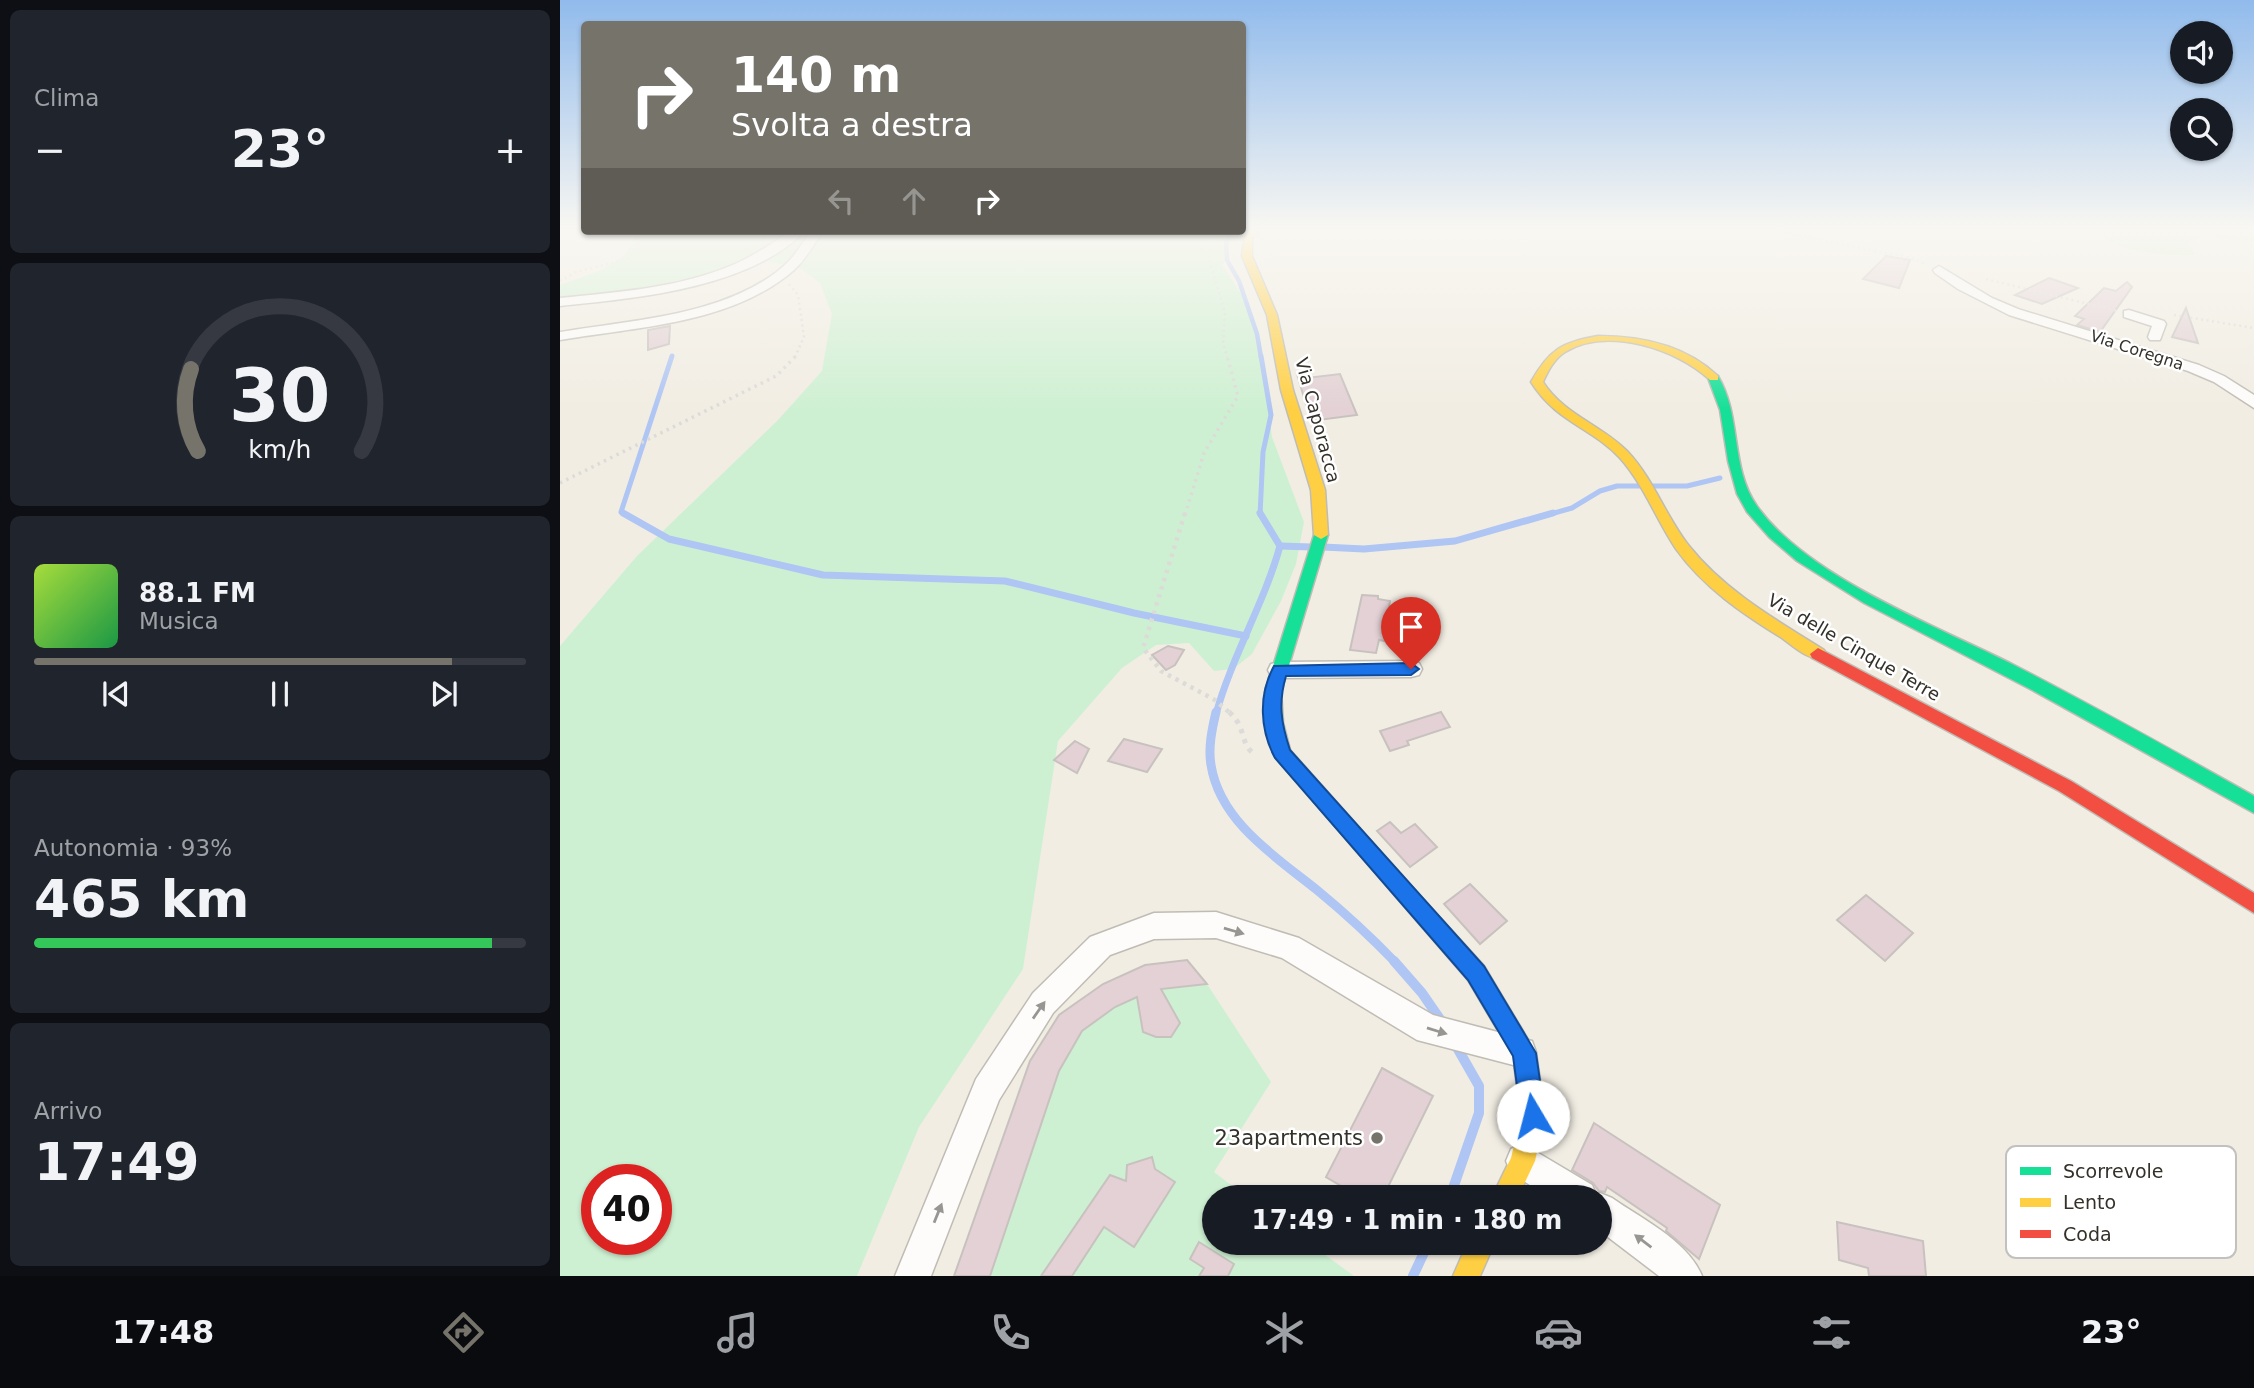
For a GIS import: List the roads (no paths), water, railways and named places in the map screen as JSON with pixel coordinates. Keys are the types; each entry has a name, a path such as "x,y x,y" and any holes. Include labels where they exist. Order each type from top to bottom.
{"main road":[{"name":"Via Caporacca","path":"1261,291 1272,315 1287,390 1318,491 1321,534 1273,692 1271,718 1282,753 1476,973 1524,1053 1533,1116 1523,1161 1511,1185"},
{"name":"Via delle Cinque Terre","path":"2254,805 2072,703 1841,582 1800,556 1757,515 1745,497 1731,456 1729,427 1721,386 1713,373 1698,363 1647,342 1592,340 1564,348 1541,370 1537,382 1546,398 1571,419 1620,450 1631,463 1673,536 1703,571 1770,624 2088,799 2254,904"},
{"path":"1466,1276 1476,1255"}],"street":[{"path":"560,302 648,291"},
{"path":"560,336 663,318 723,302 749,291"},
{"name":"Via Coregna","path":"1967,291 2011,311 2204,372 2239,389 2254,403"},
{"path":"2129,314 2159,324 2155,337"},
{"path":"1279,670 1411,669"},
{"path":"913,1276 987,1090 1043,1003 1100,946 1154,926 1216,925 1289,947 1428,1029 1524,1053"},
{"path":"1523,1161 1561,1185"},
{"path":"1612,1219 1667,1259 1684,1276"}],"waterway":[{"path":"1242,291 1257,334 1261,357"},
{"path":"623,513 621,512 672,356"},
{"path":"1260,513 1263,452 1271,415 1261,356"},
{"path":"1547,515 1572,508 1600,491 1617,486 1687,486 1720,478"},
{"path":"623,513 627,515"},
{"path":"623,513 669,539 823,575 1005,581 1134,613 1245,636"},
{"path":"1260,513 1280,546"},
{"path":"1323,547 1364,549 1455,541 1553,513"},
{"path":"1245,636 1266,589 1280,546"},
{"path":"1280,546 1311,547"},
{"path":"1216,714 1245,636"},
{"path":"1216,712 1210,745 1211,765 1216,785 1238,821 1268,851 1348,916 1394,961"},
{"path":"1394,961 1422,993 1444,1025"},
{"path":"1454,1185 1479,1113 1479,1086 1455,1044"},
{"path":"1413,1276 1423,1255"}],"place":[{"name":"23apartments","path":"1377,1138"}]}
